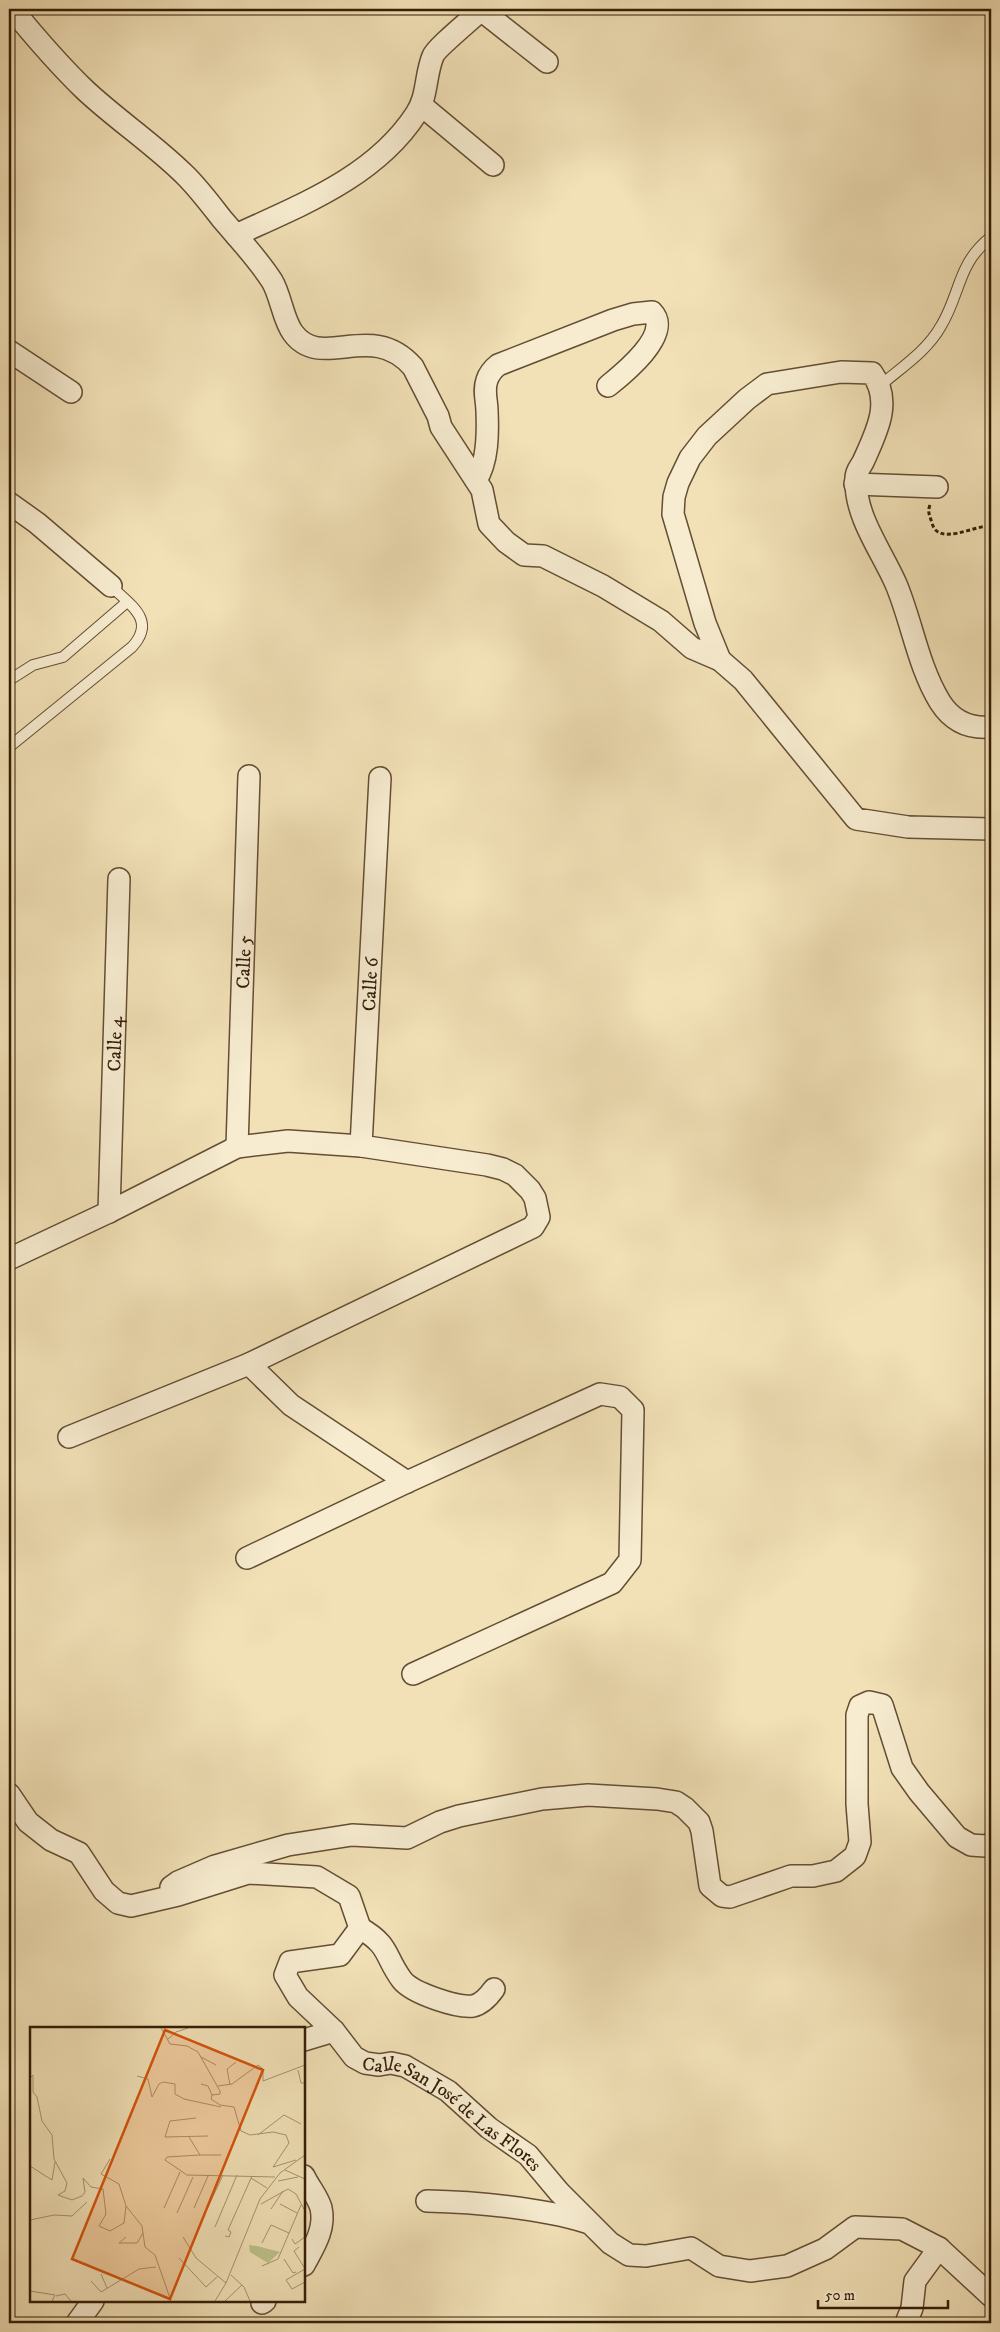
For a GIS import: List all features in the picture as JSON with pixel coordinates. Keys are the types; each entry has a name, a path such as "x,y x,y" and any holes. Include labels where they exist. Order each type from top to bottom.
{"street":[{"path":"12,9 85,90 186,176 236,235 273,283 293,333 308,346 323,350 357,345 379,345 390,348 408,361 413,367 438,416 441,427 485,496 487,520 492,529 506,542 524,555 543,556 603,586 661,621 692,648 720,660 744,680 856,819 908,826 991,829"},
{"path":"236,235 331,190 382,154 416,114 421,105 425,97 434,54 481,10 547,62"},
{"path":"421,105 493,165"},
{"path":"476,480 481,473 488,436 484,394 487,378 493,370 502,363 613,320 652,312 657,326 653,340 634,362 608,386"},
{"path":"9,350 71,392"},
{"path":"720,660 705,623 673,514 674,497 678,483 690,458 713,430 747,399 767,384 841,372 872,373 880,384 880,418 876,435 856,472 855,484 862,514 896,585 925,668 941,702 958,720 976,728 991,727"},
{"path":"855,484 929,487"},
{"path":"9,502 37,523 111,586"},
{"name":"Calle 5","path":"237,1147 250,776"},
{"name":"Calle 6","path":"361,1146 380,778"},
{"name":"Calle 4","path":"110,1212 119,879"},
{"path":"9,1259 110,1212 237,1147 288,1141 361,1146 487,1165 503,1169 514,1175 530,1190 535,1198 539,1217 532,1226 523,1232 249,1364 69,1437"},
{"path":"249,1364 291,1406 407,1482"},
{"path":"247,1558 407,1482 600,1394 620,1397 633,1410 630,1560 612,1583 413,1674"},
{"path":"152,1901 178,1882 215,1866 288,1845 352,1835 407,1838 440,1822 460,1816 542,1798 588,1795 657,1799 676,1802 685,1808 699,1822 710,1886 722,1896 730,1897 791,1876 827,1874 836,1871 855,1856 860,1842 857,1804 857,1715 860,1706 869,1702 882,1705 886,1713 886,1723 902,1768 918,1792 948,1828 957,1837 971,1846 991,1844"},
{"path":"9,1794 28,1822 51,1840 79,1853 108,1897 122,1905 131,1906 152,1901 248,1874 316,1876 349,1896 360,1928 376,1937 388,1952 403,1981 421,1992 450,2003 474,2006 488,1998 494,1989"},
{"name":"Calle San José de Las Flores","path":"360,1928 340,1955 290,1962 285,1975 298,1997 334,2031 358,2060 379,2065 391,2063 405,2066 448,2091 489,2128 528,2155 559,2192 589,2223 610,2243 629,2255 646,2256 691,2248 719,2266 750,2271 787,2266 824,2249 855,2227 902,2229 939,2248 991,2296"},
{"path":"305,2040 334,2031"},
{"path":"305,2178 321,2208 322,2220 318,2238 305,2263"},
{"path":"427,2201 448,2201 560,2214 589,2223"},
{"path":"906,2323 912,2308 915,2281 939,2248"},
{"path":"78,2323 92,2302"}],"lane":[{"path":"880,384 923,350 942,326 969,259 991,237"},
{"path":"9,747 142,637 143,622 111,586"},
{"path":"11,678 34,665 63,656 127,602"}],"path":[{"path":"929,487 930,503 928,513 937,532 950,535 991,526"}]}
